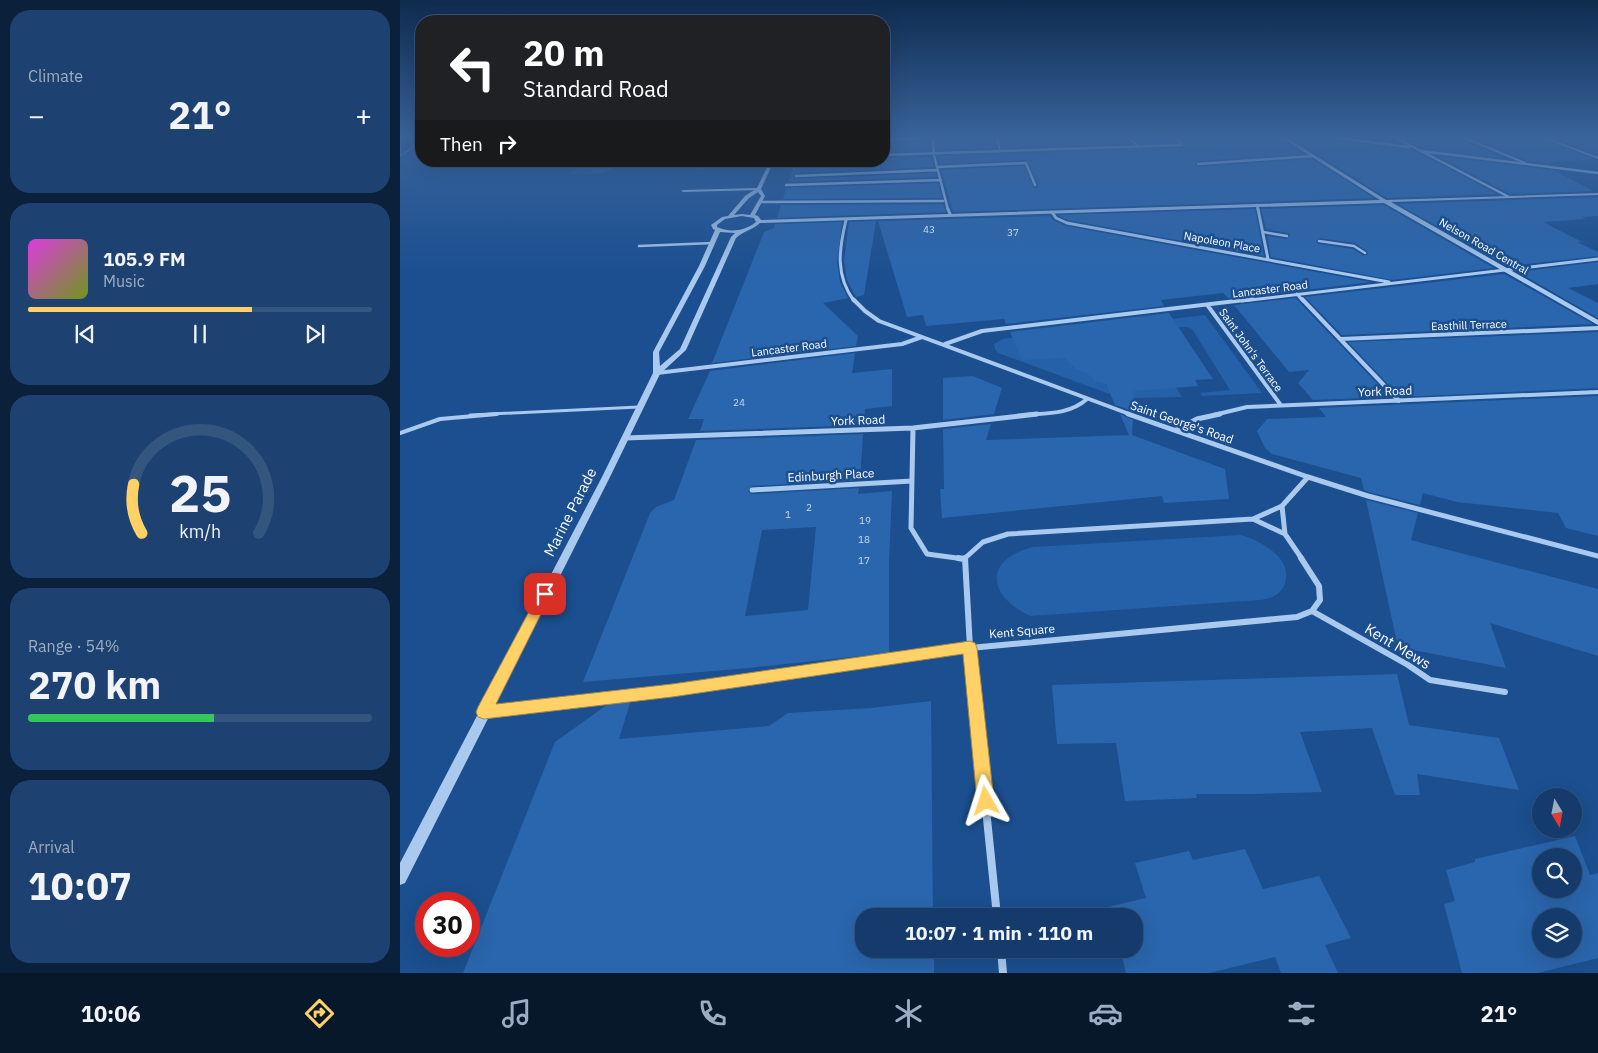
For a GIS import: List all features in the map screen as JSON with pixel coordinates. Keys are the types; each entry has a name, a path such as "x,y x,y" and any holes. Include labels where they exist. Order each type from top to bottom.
{"street":[{"name":"Marine Parade","path":"657,373 656,352 713,243 718,230 715,228 715,223 730,216 747,197 759,189 762,183"},
{"path":"786,185 835,183"},
{"path":"941,183 943,202 950,214"},
{"name":"Nelson Road Central","path":"1357,183 1504,270 1598,322"},
{"path":"1483,183 1509,197"},
{"name":"Marine Parade","path":"759,189 763,196 760,202"},
{"path":"718,230 740,231 753,227 759,222 846,220 950,214 1598,194"},
{"path":"752,216 760,202 943,202"},
{"path":"1257,205 1268,259"},
{"name":"Napoleon Place","path":"1052,212 1056,218 1067,223 1394,283"},
{"path":"730,216 752,216 758,218 759,222"},
{"name":"Saint George's Road","path":"846,220 838,247 842,284 848,295 864,312 879,321 946,344 1087,399 1308,477 1368,496 1598,556"},
{"name":"Marine Parade","path":"400,878 625,438 639,407 657,373 683,350 734,237 740,231"},
{"name":"Lancaster Road","path":"946,344 982,331 1598,259"},
{"path":"1296,294 1342,339 1399,401"},
{"name":"Saint John's Terrace","path":"1208,306 1280,404"},
{"name":"Easthill Terrace","path":"1342,339 1598,328"},
{"name":"Lancaster Road","path":"657,373 902,344 922,337"},
{"name":"York Road","path":"1176,430 1197,419 1217,413 1247,407 1280,404 1598,392"},
{"name":"York Road","path":"625,438 913,428 1067,411 1077,408 1087,399"},
{"path":"913,428 911,528 927,554 964,559"},
{"path":"997,908 970,648 964,559 974,548 988,538 1008,534 1253,519 1282,506 1308,477"},
{"name":"Edinburgh Place","path":"752,490 912,481"},
{"path":"1282,506 1285,534 1319,586 1320,600 1312,611"},
{"path":"1253,519 1285,534"},
{"name":"Kent Square","path":"484,712 672,690 970,648 1296,617 1312,611"},
{"name":"Kent Mews","path":"1312,611 1408,665 1430,680 1505,692"},
{"path":"1002,958 1003,973"}],"lane":[{"path":"683,191 759,189"},
{"path":"1263,232 1287,236"},
{"path":"1319,241 1354,246 1366,253"},
{"path":"639,246 713,243"},
{"path":"400,433 440,419 467,415 639,407"}],"shaded area":[{"path":"1205,315 1262,393 1202,396 1200,393 1230,390 1192,329 1187,327 1161,328 1137,323"},
{"path":"1049,333 1020,355 1039,359 1064,355 1077,370 1091,373 1091,378 1105,383 1107,387 1173,382 1182,397 1134,398 1115,396 998,353 995,349 994,344 1003,339"},
{"path":"1241,535 1266,546 1280,558 1286,574 1285,583 1276,595 1260,600 1030,616 1016,608 999,589 997,579 999,569 1005,560 1033,547"}],"building":[{"path":"938,183 942,198 783,199 786,188"},
{"path":"945,183 1031,183 1033,187 1037,188 1038,184 1351,183 1374,198 953,212"},
{"path":"1364,183 1477,183 1497,194 1387,198"},
{"path":"1490,183 1579,183 1593,191 1510,194"},
{"path":"1598,197 1598,216 1582,217 1586,219 1543,222 1582,242 1577,242 1598,252 1598,256 1507,266 1398,204"},
{"path":"943,204 946,212 777,218 781,205"},
{"path":"1384,205 1494,268 1392,280 1271,257 1267,236 1287,239 1290,235 1266,229 1261,209","holes":["1319,238 1355,243 1367,251 1368,254 1364,256 1353,249 1318,244 1316,241"]},
{"path":"1255,209 1264,256 1068,220 1058,215"},
{"path":"1050,216 1054,221 1066,226 1371,282 1255,296 1228,298 1223,293 1161,300 1164,306 1006,324 1004,319 926,326 923,315 907,317 878,221"},
{"path":"876,221 864,295 856,297 847,280 844,261 849,222"},
{"path":"842,222 837,262 840,282 848,298 823,303 858,336 856,346 712,363 764,232 774,228 775,224"},
{"path":"1598,262 1598,284 1568,288 1598,303 1598,318 1518,272"},
{"path":"1504,274 1593,324 1342,335 1305,297"},
{"path":"1296,298 1390,397 1313,400 1298,383 1309,370 1289,372 1234,305"},
{"path":"1169,313 1213,379 1195,380 1198,386 1134,391 1133,411 1115,405 1106,384 1095,381 1087,373 1077,370 1065,358 1022,360 1010,332"},
{"path":"1598,332 1598,388 1400,397 1348,342"},
{"path":"855,353 852,373 892,369 892,406 865,409 864,425 700,431 704,419 688,419 710,371"},
{"path":"973,376 1002,388 994,414 943,420 943,378"},
{"path":"1598,396 1598,536 1566,528 1558,513 1457,502 1423,493 1420,505 1369,492 1364,490 1361,478 1272,454 1265,448 1257,431 1267,419 1326,417 1319,408"},
{"path":"1120,414 1133,420 1132,435 1225,469 1229,499 1164,503 1162,496 942,518 940,489 944,489 943,429 991,424 986,440 1129,435"},
{"path":"863,434 860,480 752,486 748,491 752,494 859,488 858,494 892,491 889,562 889,653 748,668 583,682 650,513 656,507 674,500 696,440","holes":["816,527 808,610 745,616 762,530"]},
{"path":"1366,500 1418,513 1411,540 1598,589 1598,656 1490,623 1506,668 1398,647"},
{"path":"1397,674 1409,725 1499,738 1519,790 1417,774 1420,795 1395,795 1372,728 1300,732 1322,792 1196,794 1197,798 1125,801 1116,743 1057,744 1052,685"},
{"path":"631,700 619,739 769,726 788,713 871,708 931,701 933,908 855,908 855,958 934,958 934,973 463,973 469,957 480,957 480,930 555,742 611,702"},
{"path":"1566,838 1576,838 1580,848 1532,848 1532,898 1582,898 1582,854 1590,875 1598,873 1598,958 1538,973 1462,973 1444,904 1455,901 1446,870 1475,862 1475,859"},
{"path":"1245,849 1263,889 1319,876 1351,938 1325,945 1338,973 1281,973 1275,957 1209,973 1126,973 1122,958 1143,958 1143,908 1108,907 1146,898 1135,863 1189,851 1193,860"}],"route":[{"path":"545,594 484,712 672,690 970,648 986,801"}]}
